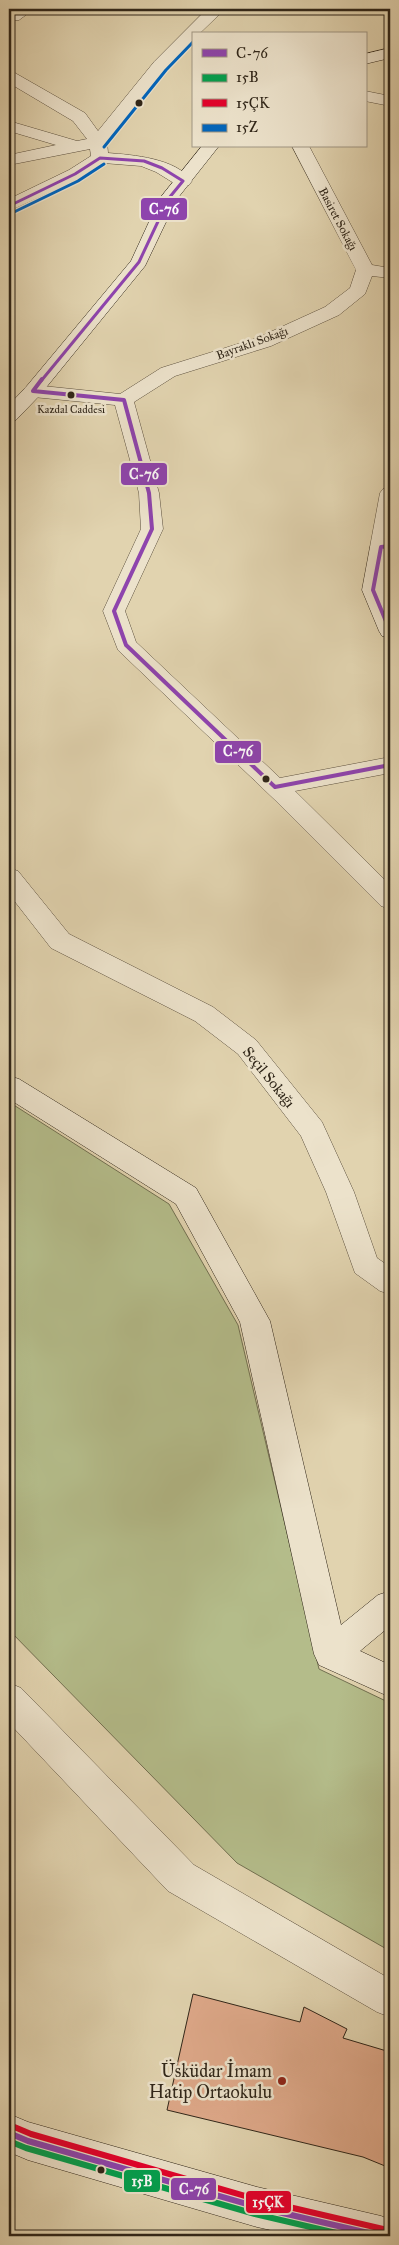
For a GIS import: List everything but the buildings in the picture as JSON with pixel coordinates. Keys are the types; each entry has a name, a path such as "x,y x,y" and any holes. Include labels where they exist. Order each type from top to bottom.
{"street":[{"path":"9,207 75,174 99,150 160,65 207,16 217,9"},
{"path":"366,59 390,53"},
{"path":"9,76 79,116 99,150"},
{"path":"366,96 390,101"},
{"path":"9,126 76,146 144,161 162,168 183,181"},
{"path":"9,160 76,146"},
{"path":"9,416 33,391 139,262 169,198 209,148"},
{"name":"Basiret Sokağı","path":"301,148 365,270 390,273"},
{"name":"Bayraklı Sokağı","path":"124,400 168,372 264,342 332,310 358,290 365,270"},
{"path":"33,391 124,400 149,493 152,529 114,611 126,645 276,787 390,900"},
{"path":"390,494 386,546 374,590 390,631"},
{"path":"276,787 390,765"},
{"name":"Seçil Sokağı","path":"9,877 60,941 204,1014 247,1047 312,1130 340,1192 365,1265 390,1282"},
{"path":"9,1086 186,1196 255,1321 332,1654"},
{"path":"332,1654 390,1606"},
{"path":"332,1654 390,1681"},
{"path":"9,1699 181,1878 390,1999"},
{"path":"9,2132 28,2141 256,2207 382,2236"}],"green space":[{"path":"9,1102 169,1204 238,1325 319,1669 390,1703 390,1951 237,1863 9,1630"}],"transit line":[{"name":"15Z","path":"104,147 166,70 192,43"},
{"name":"C-76","path":"9,206 75,174 100,158 144,161 162,168 183,181 169,198 139,262 33,391"},
{"name":"15Z","path":"12,213 78,181 104,164"},
{"name":"C-76","path":"33,391 124,400 149,493 152,529 114,611 126,645 275,787 390,765"},
{"name":"C-76","path":"390,546 381,547 373,590 390,631"},
{"name":"15ÇK","path":"12,2126 31,2134 259,2200 383,2229"},
{"name":"C-76","path":"9,2133 28,2141 257,2207 381,2236"},
{"name":"15B","path":"9,2141 26,2148 255,2214 349,2236"}],"place":[{"name":"Kazdal Caddesi","path":"71,395"},
{"name":"Üsküdar İmam Hatip Ortaokulu","path":"282,2081"}]}
